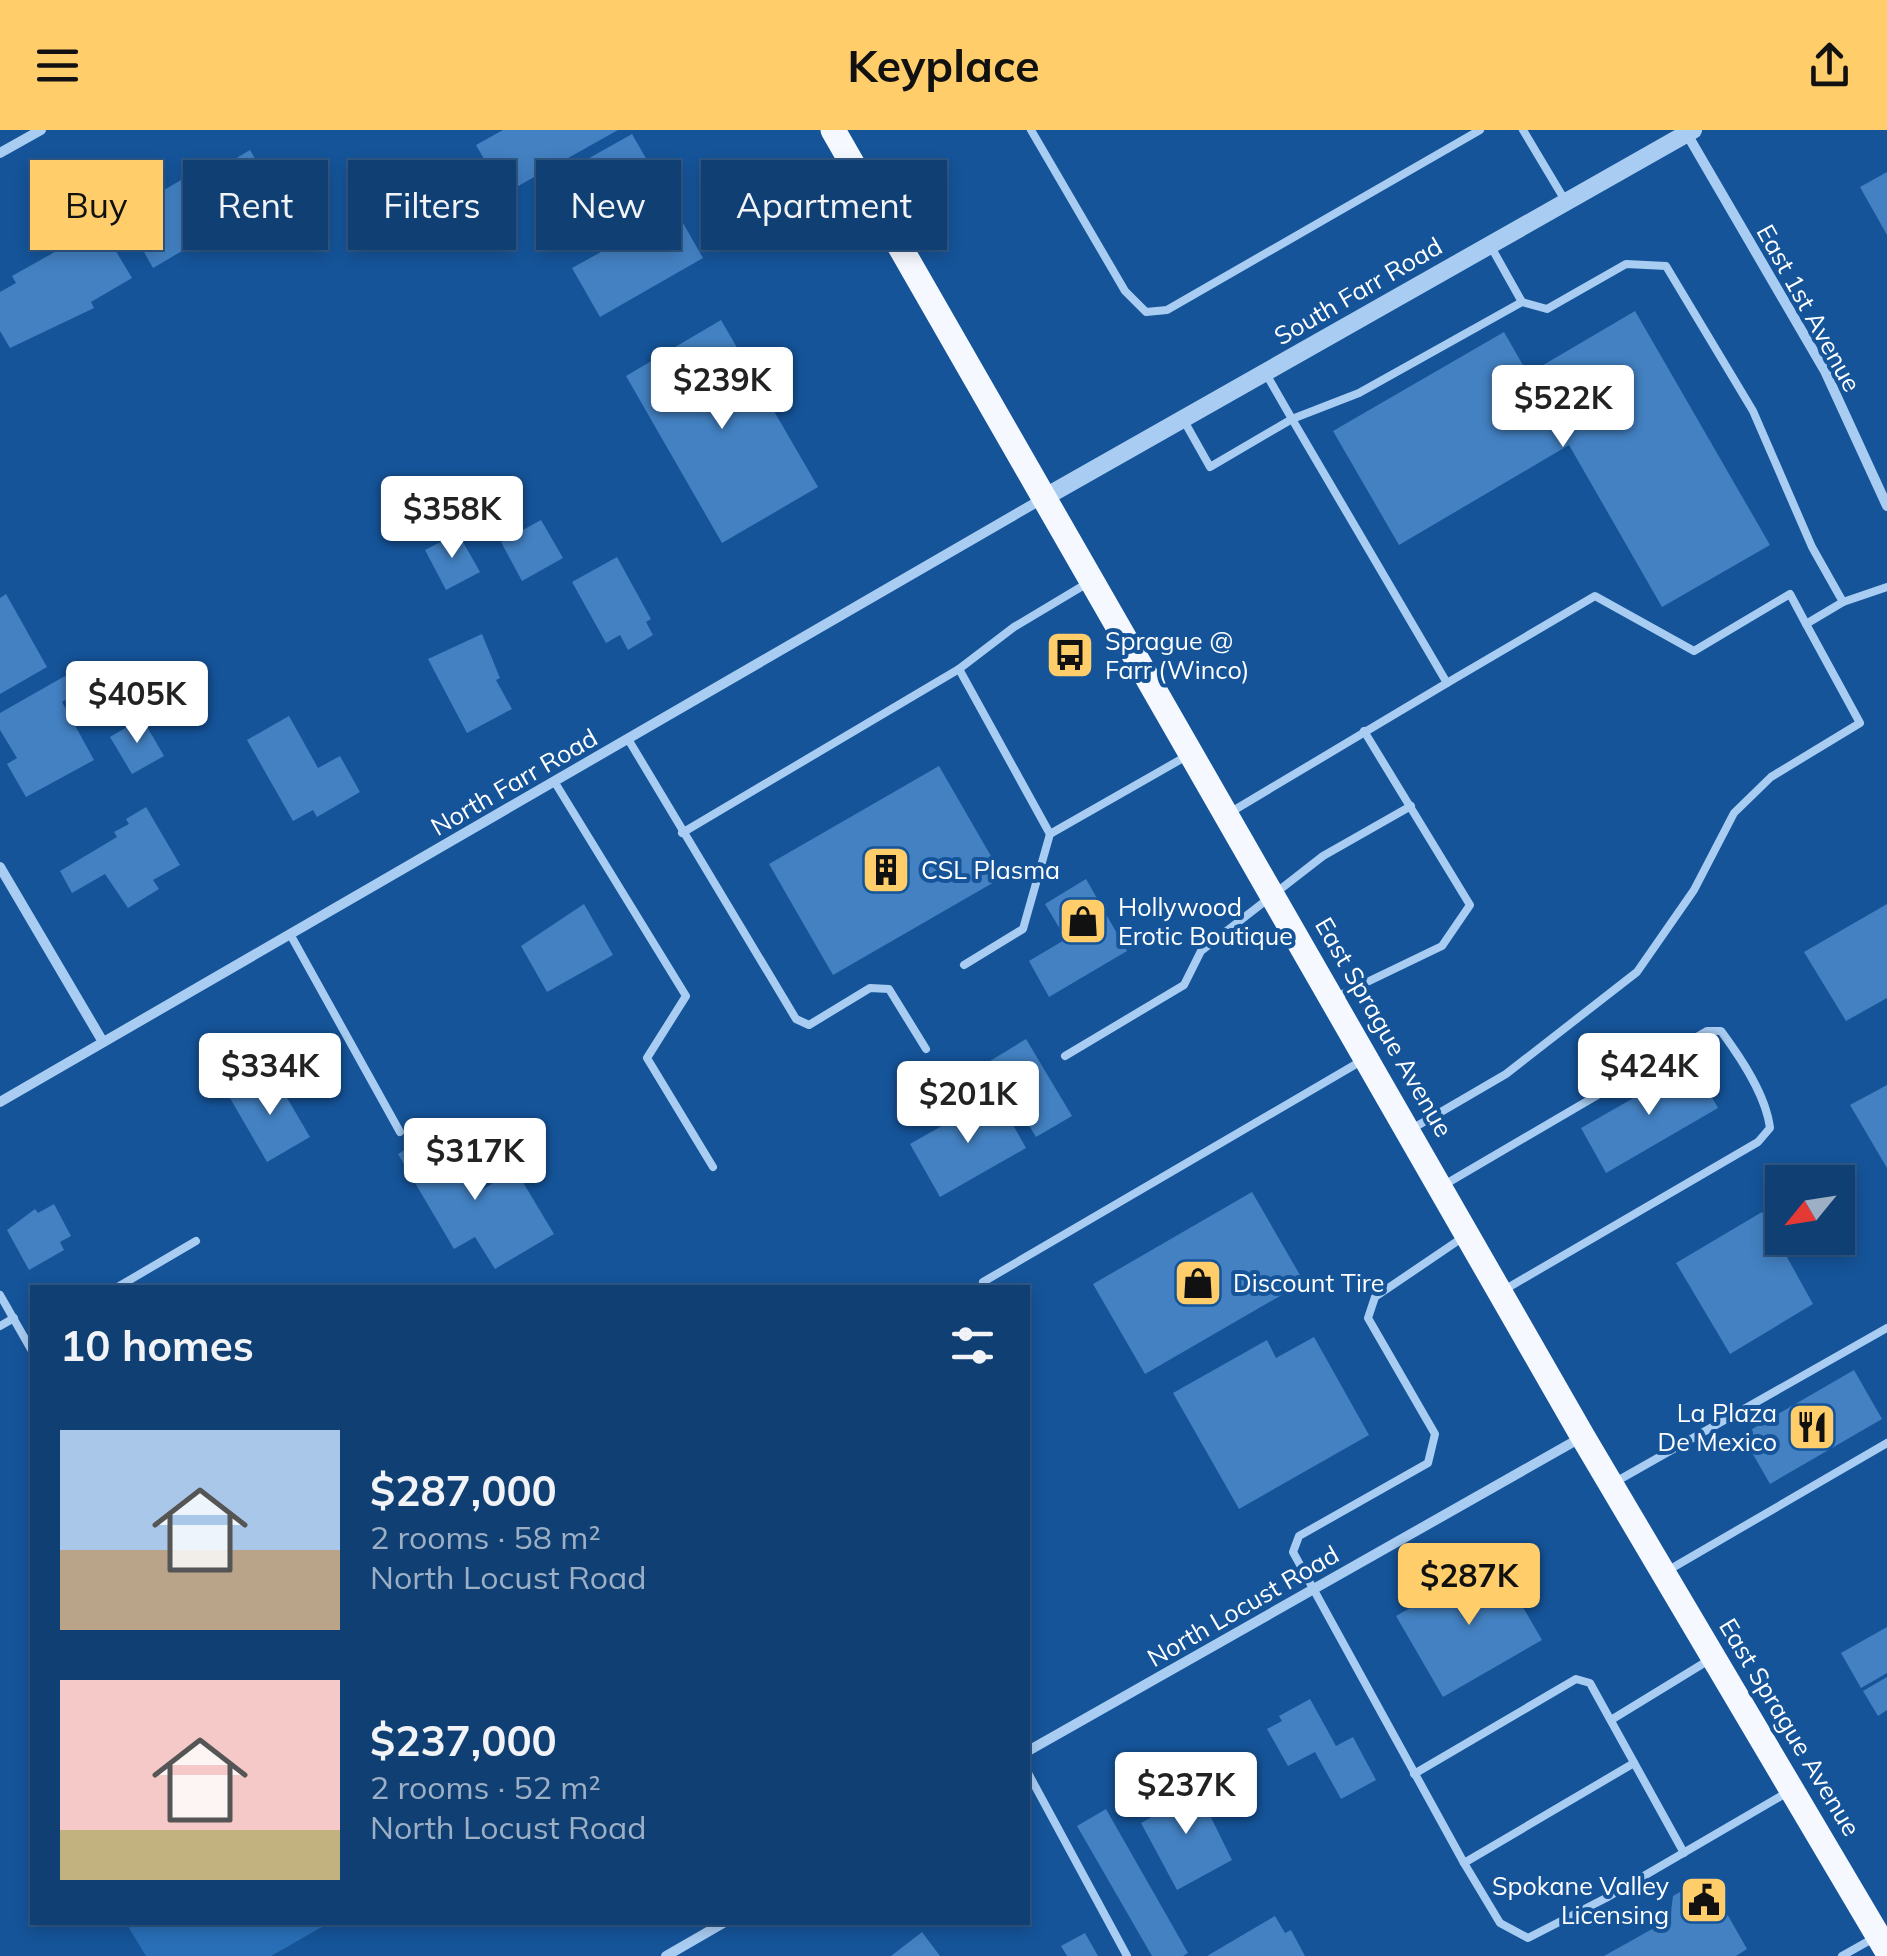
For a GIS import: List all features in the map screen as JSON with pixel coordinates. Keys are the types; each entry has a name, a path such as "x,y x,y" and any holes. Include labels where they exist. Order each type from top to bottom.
{"main road":[{"name":"East Sprague Avenue","path":"834,130 1582,1436 1883,1943"}],"street":[{"path":"0,154 41,130"},
{"name":"South Farr Road","path":"1047,496 1690,132"},
{"name":"East 1st Avenue","path":"1690,132 1824,371 1887,506"},
{"name":"North Farr Road","path":"0,1102 1047,496"},
{"path":"0,867 103,1042"},
{"name":"North Locust Road","path":"1030,1750 1582,1436"},
{"path":"666,1956 720,1925"}],"lane":[{"path":"1031,130 1125,291 1146,312 1167,310 1480,130"},
{"path":"1523,130 1566,202"},
{"path":"1490,245 1522,302"},
{"path":"1183,419 1210,467 1292,419 1359,393 1522,302 1547,309 1626,264 1666,266 1753,411 1812,547 1843,602"},
{"path":"1265,372 1447,682"},
{"path":"682,833 959,670 1014,626 1094,580"},
{"path":"1806,624 1843,602 1887,586"},
{"path":"1228,814 1595,596 1694,650 1790,594 1860,724 1770,777 1734,813 1694,890 1637,972 1506,1074 1408,1131"},
{"path":"959,670 1050,834"},
{"path":"1333,998 1442,946 1470,905 1364,731"},
{"path":"628,739 796,1020 809,1025 870,988 889,989 926,1049"},
{"path":"964,965 1023,929 1050,834 1193,752"},
{"path":"554,781 686,996 647,1058 712,1167"},
{"path":"1064,1056 1184,985 1201,952 1323,856 1411,806"},
{"path":"290,934 400,1132"},
{"path":"1440,1187 1707,1031 1720,1031 1768,1110 1770,1128 1758,1142 1500,1292"},
{"path":"983,1282 1366,1058"},
{"path":"1467,1234 1374,1297 1368,1318 1434,1434 1428,1463 1299,1536 1293,1552 1464,1863 1500,1922 1528,1938 1792,1790"},
{"path":"121,1285 196,1241"},
{"path":"0,1295 29,1337"},
{"path":"0,1326 14,1318"},
{"path":"1611,1485 1887,1328"},
{"path":"1664,1573 1887,1443"},
{"path":"1611,1720 1714,1658"},
{"path":"1414,1774 1576,1680 1590,1683 1684,1853"},
{"path":"1464,1863 1634,1763"},
{"path":"1030,1776 1127,1956"},
{"path":"1842,1956 1883,1943"}],"shaded area":[{"path":"127,1925 325,1925 271,1956 146,1956"}],"building":[{"path":"503,130 618,130 565,160 536,160 536,176 516,187 516,160 485,160 476,145"},
{"path":"632,134 647,160 586,160"},
{"path":"250,150 256,160 233,160"},
{"path":"1887,172 1887,235 1860,187"},
{"path":"183,179 185,250 153,268 143,250 163,250 163,191"},
{"path":"681,220 703,258 600,317 572,268 605,250 681,250"},
{"path":"58,250 115,250 132,278 91,302 94,308 10,348 0,331 0,292 16,283 12,276"},
{"path":"1635,311 1770,545 1662,607 1569,445 1399,545 1333,431 1504,332 1528,374"},
{"path":"721,320 818,487 722,543 626,376"},
{"path":"541,520 563,558 522,581 501,542"},
{"path":"458,533 480,572 446,590 425,550"},
{"path":"617,557 651,619 646,622 653,635 628,650 620,635 606,643 572,582"},
{"path":"6,594 47,667 0,694 0,598"},
{"path":"482,634 500,678 496,680 512,709 467,733 428,659"},
{"path":"65,676 76,694 62,702 94,760 26,797 7,764 17,758 0,730 0,713"},
{"path":"289,716 318,768 340,756 360,792 317,817 313,810 293,821 247,740"},
{"path":"142,718 164,756 132,774 110,737"},
{"name":"CSL Plasma","path":"939,766 1003,877 833,975 769,864"},
{"path":"146,807 180,865 153,880 159,889 128,908 105,874 72,893 60,871 117,837 114,832 129,824 126,819"},
{"name":"Hollywood Erotic Boutique","path":"1086,879 1127,951 1049,997 1029,961 1066,939 1045,904"},
{"path":"584,904 613,955 547,992 521,946"},
{"path":"1887,904 1887,998 1846,1021 1804,952"},
{"path":"1026,1039 1072,1116 1036,1137 990,1061"},
{"path":"1693,1064 1718,1108 1606,1173 1581,1128"},
{"path":"273,1074 310,1137 267,1162 230,1098"},
{"path":"1887,1085 1887,1168 1850,1105"},
{"path":"996,1095 1026,1148 940,1197 910,1144"},
{"path":"439,1129 477,1193 515,1169 554,1234 495,1269 475,1237 454,1249 398,1154"},
{"name":"Discount Tire","path":"1252,1192 1304,1282 1145,1374 1093,1284"},
{"path":"54,1204 71,1236 60,1242 64,1250 29,1270 7,1230 35,1209 38,1213"},
{"path":"1762,1212 1765,1255 1786,1255 1813,1304 1730,1354 1676,1263"},
{"path":"1314,1337 1369,1435 1239,1509 1173,1393 1267,1340 1276,1358"},
{"name":"La Plaza De Mexico","path":"1854,1370 1882,1419 1770,1484 1742,1435"},
{"path":"1495,1559 1542,1640 1443,1697 1396,1616"},
{"path":"1887,1627 1887,1673 1861,1688 1841,1653"},
{"path":"1887,1677 1887,1710 1878,1716 1863,1691"},
{"path":"1310,1699 1336,1746 1353,1737 1376,1780 1341,1799 1315,1752 1288,1766 1267,1729 1282,1721 1279,1716"},
{"path":"1194,1783 1232,1860 1177,1890 1141,1823 1161,1812 1156,1803"},
{"path":"1106,1809 1188,1953 1183,1956 1152,1956 1077,1826"},
{"path":"1706,1877 1747,1949 1736,1956 1604,1956 1670,1919 1673,1896"},
{"path":"1275,1916 1285,1933 1291,1930 1305,1956 1207,1956"},
{"path":"922,1932 940,1956 891,1956"},
{"path":"1085,1933 1098,1956 1067,1956 1061,1946"}],"place":[{"name":"Sprague @ Farr (Winco)","path":"1070,655"},
{"name":"CSL Plasma","path":"886,870"},
{"name":"Hollywood Erotic Boutique","path":"1083,921"},
{"name":"Discount Tire","path":"1198,1283"},
{"name":"La Plaza De Mexico","path":"1812,1427"},
{"name":"Spokane Valley Licensing","path":"1704,1900"}]}
